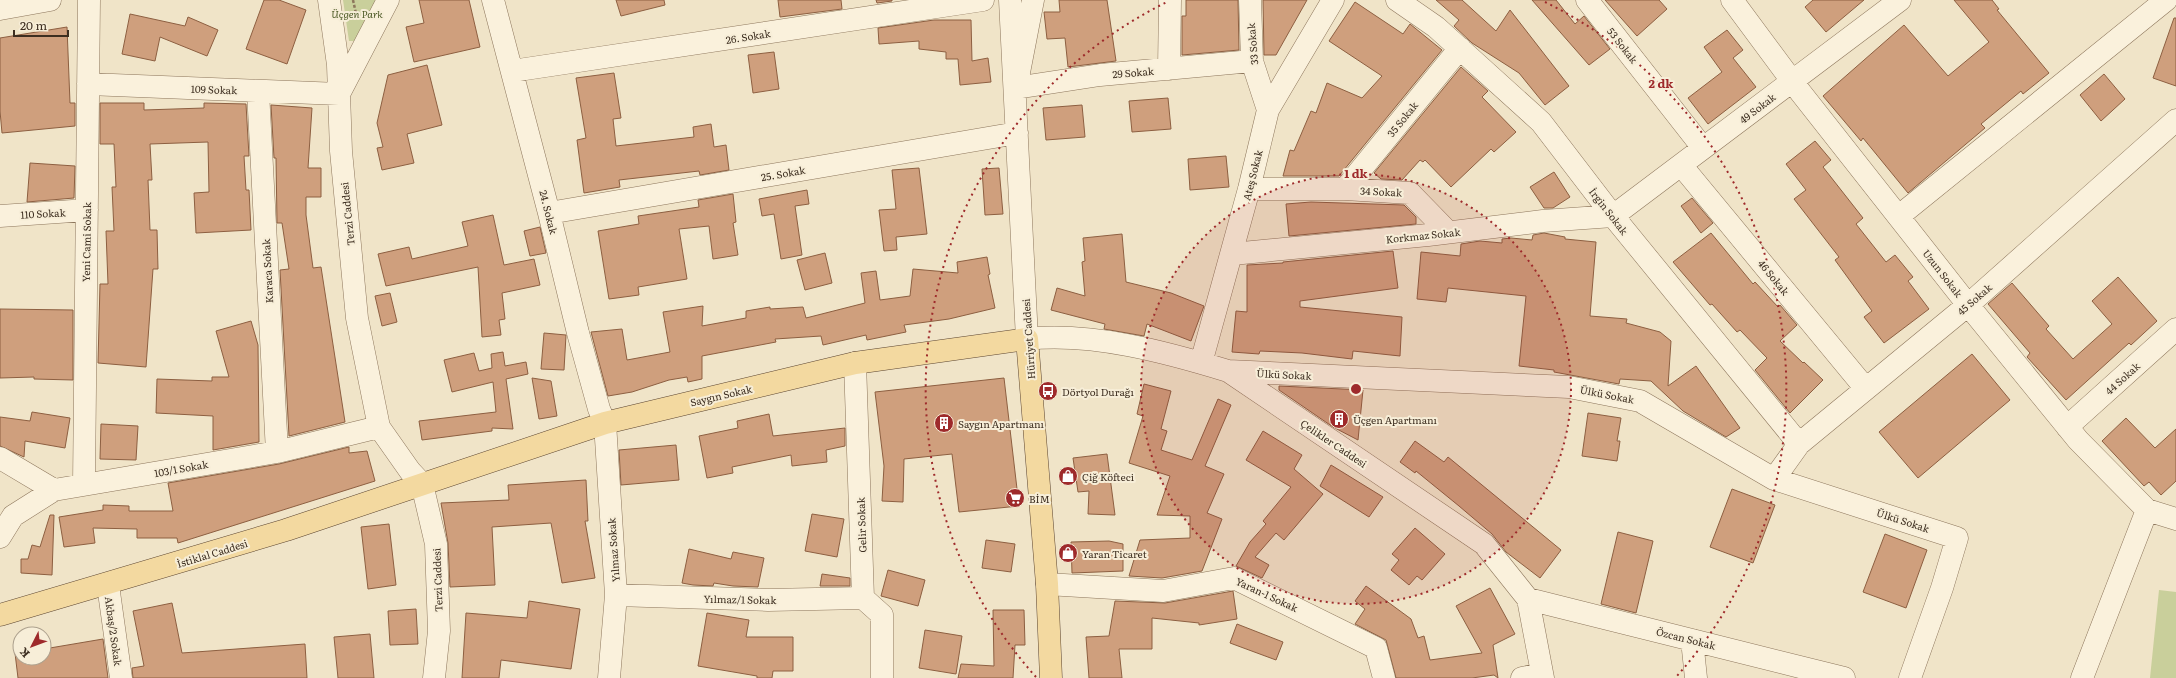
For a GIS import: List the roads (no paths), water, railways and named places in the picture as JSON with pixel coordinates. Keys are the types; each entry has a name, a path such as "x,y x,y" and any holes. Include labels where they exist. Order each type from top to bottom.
{"main road":[{"name":"Saygın Sokak","path":"422,484 605,423 855,363 1027,339"},
{"name":"Hürriyet Caddesi","path":"1027,339 1047,584 1051,678"},
{"name":"İstiklal Caddesi","path":"0,615 108,585 286,530 422,484"}],"street":[{"path":"0,9 50,0"},
{"name":"Yeni Cami Sokak","path":"84,484 89,0"},
{"name":"Terzi Caddesi","path":"329,0 338,65 341,151 357,318 379,427"},
{"path":"340,94 388,0"},
{"name":"24. Sokak","path":"493,0 549,213 578,333 599,409 605,423"},
{"name":"26. Sokak","path":"512,71 983,0"},
{"name":"Hürriyet Caddesi","path":"1010,0 1016,88 1027,339"},
{"path":"1016,88 1033,0"},
{"path":"1169,69 1170,0"},
{"name":"33 Sokak","path":"1250,0 1252,61 1268,110"},
{"name":"Ateş Sokak","path":"1201,363 1232,254 1268,110 1333,0"},
{"name":"İrgin Sokak","path":"1397,0 1436,27 1541,122 1613,216 1799,444"},
{"name":"53 Sokak","path":"1587,0 1703,148"},
{"name":"Uzun Sokak","path":"1732,0 1792,82 1900,216 1968,305 2078,440 2147,510 2176,519"},
{"name":"49 Sokak","path":"1613,216 1900,0"},
{"path":"1900,216 2166,0"},
{"name":"35 Sokak","path":"1345,189 1460,48"},
{"name":"29 Sokak","path":"1016,88 1100,76 1252,61"},
{"name":"109 Sokak","path":"88,84 340,94"},
{"name":"Karaca Sokak","path":"258,91 277,452"},
{"name":"45 Sokak","path":"1774,479 1799,444 1968,305 2176,120"},
{"name":"25. Sokak","path":"549,213 1017,133"},
{"name":"46 Sokak","path":"1682,165 1866,389"},
{"name":"34 Sokak","path":"1249,189 1345,189 1410,193 1448,232"},
{"name":"110 Sokak","path":"0,216 87,210"},
{"name":"Korkmaz Sokak","path":"1232,254 1543,221 1613,216"},
{"name":"44 Sokak","path":"2067,427 2176,329"},
{"name":"Çelikler Caddesi","path":"1027,339 1046,337 1104,341 1201,363 1228,371 1484,544 1528,598 1535,677"},
{"name":"Gelir Sokak","path":"855,363 863,598"},
{"name":"Ülkü Sokak","path":"1228,371 1569,387 1640,401 1774,479 1957,538 1942,588 1910,678"},
{"name":"Yılmaz Sokak","path":"605,423 616,595 610,678"},
{"path":"379,427 410,472 422,484"},
{"name":"103/1 Sokak","path":"0,537 13,516 54,490 277,452 379,427"},
{"path":"0,458 54,490"},
{"name":"Terzi Caddesi","path":"422,484 436,544 439,631 434,678"},
{"path":"2082,678 2147,510"},
{"name":"Yaran-1 Sokak","path":"1047,584 1163,591 1234,578 1376,648 1384,678"},
{"name":"Akbaş/2 Sokak","path":"108,585 121,678"},
{"name":"Yılmaz/1 Sokak","path":"616,595 768,600 863,598"},
{"path":"863,598 882,615 882,678"},
{"name":"Özcan Sokak","path":"1528,598 1844,678"},
{"path":"1692,640 1696,678"}],"place":[{"name":"Dörtyol Durağı","path":"1048,391"},
{"name":"Üçgen Apartmanı","path":"1339,419"},
{"name":"Saygın Apartmanı","path":"944,423"},
{"name":"Çiğ Köfteci","path":"1068,476"},
{"name":"BİM","path":"1015,498"},
{"name":"Yaran Ticaret","path":"1068,553"}],"park label":[{"name":"Üçgen Park","path":"357,13"}]}
